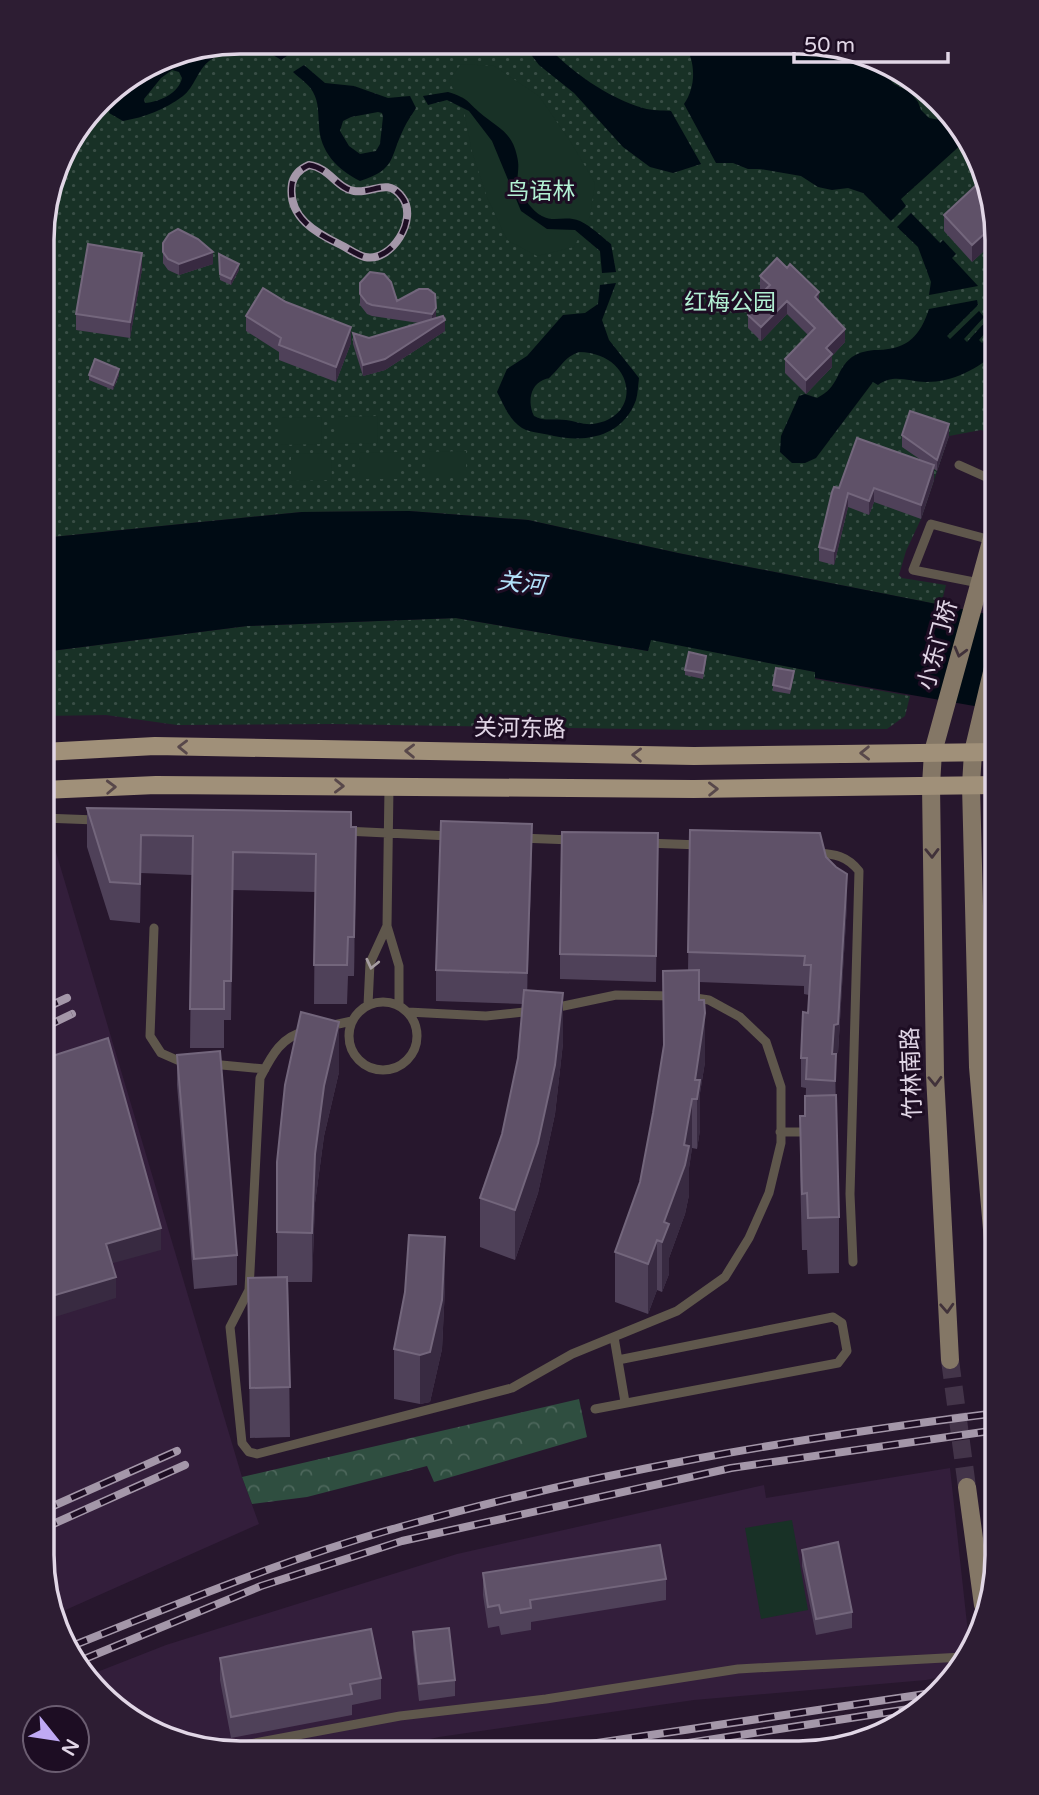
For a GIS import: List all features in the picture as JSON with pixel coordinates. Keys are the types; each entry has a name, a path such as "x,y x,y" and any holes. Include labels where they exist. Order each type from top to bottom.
{"main road":[{"name":"小东门桥","path":"933,752 985,560"},
{"path":"984,1140 978,1067 971,785 972,752 985,703"},
{"name":"关河东路","path":"54,751 155,746 694,756 985,752"},
{"name":"竹林南路","path":"933,752 930,785 935,1075 950,1360"},
{"path":"54,790 156,785 694,789 985,785"},
{"path":"967,1487 981,1591"}],"lane":[{"path":"959,465 985,477"},
{"path":"978,585 913,570 931,524 985,539"},
{"path":"389,787 387,926 399,967 399,1006"},
{"path":"54,818 112,821"},
{"path":"333,831 456,836"},
{"path":"509,838 577,841"},
{"path":"631,843 711,846"},
{"path":"807,852 834,854 850,860 859,871 850,1194 853,1262"},
{"path":"368,1005 370,963 387,926"},
{"path":"153,928 150,1036 161,1053 177,1060 265,1069"},
{"path":"352,1021 293,1034 274,1051 260,1078 249,1290 230,1327 242,1443 249,1452 257,1454 512,1388 572,1354 677,1311 725,1277 748,1238 769,1193 780,1143 780,1087 766,1042 740,1017 709,1000 669,995 616,995 560,1008 486,1016 408,1012"},
{"path":"389,1002 399,1006 408,1012 414,1021 417,1043 413,1053 406,1062 385,1071 362,1064 349,1045 348,1033 352,1021 368,1005 389,1002"},
{"path":"780,1132 816,1132"},
{"path":"840,1132 852,1132"},
{"path":"595,1409 838,1363 847,1351 842,1323 833,1317 618,1360"},
{"path":"614,1337 625,1402"},
{"path":"266,1741 400,1716 546,1699 737,1669 953,1658"}],"shaded area":[{"path":"54,845 242,1477 259,1524 63,1611 54,1555"},
{"path":"950,1468 968,1632 960,1648 937,1678 694,1700 421,1741 240,1741 216,1739 169,1727 127,1702 97,1672 166,1645 457,1554 764,1485 766,1498"}],"green space":[{"name":"红梅公园","path":"240,54 823,56 858,64 881,73 902,86 939,118 966,158 981,204 985,240 985,431 949,436 899,575 902,578 946,585 941,605 528,520 409,511 302,512 54,537 54,240 61,192 68,169 93,127 118,100 158,73 192,61"},
{"name":"鸟语林","path":"461,64 494,66 539,96 570,141 595,183 590,216 574,247 537,256 507,240 487,197 472,152 464,111 449,81"},
{"path":"377,416 378,443 337,444 337,417"},
{"path":"321,417 322,444 281,445 281,418"},
{"path":"466,451 466,478 426,478 426,452"},
{"path":"399,452 399,479 359,479 359,453"},
{"path":"331,453 332,480 291,481 291,454"},
{"path":"456,618 648,651 650,639 816,672 815,679 910,696 905,716 887,729 177,725 106,715 54,716 54,651 247,626"},
{"path":"579,1399 587,1437 434,1482 427,1466 307,1497 252,1504 242,1477"},
{"path":"792,1520 808,1610 761,1619 745,1528"}],"water":[{"path":"270,54 290,54 281,60"},
{"path":"531,54 556,54 578,73 616,98 646,109 671,111 701,164 673,173 650,167 623,147 574,93 539,65"},
{"path":"690,54 799,54 858,64 881,73 910,92 929,118 940,120 959,147 901,199 906,206 891,221 863,193 848,188 832,190 818,187 801,176 748,169 733,163 716,163 684,104 691,90"},
{"path":"217,56 202,69 187,93 161,109 123,121 109,113 118,100 158,73 181,64","holes":["172,70 179,72 182,78 177,88 163,99 145,103 144,99 161,78"]},
{"path":"304,65 325,83 354,86 388,98 410,96 416,108 405,125 386,167 372,177 360,181 331,159 320,135 315,96 309,86 293,72","holes":["382,113 380,144 376,151 360,154 349,146 340,131 343,121 351,117"]},
{"path":"448,92 466,100 507,135 517,156 519,188 534,211 547,218 580,221 592,229 611,244 616,272 602,273 600,251 575,230 547,229 521,211 492,141 469,111 447,100 428,105 423,96"},
{"path":"911,213 940,243 943,240 956,254 952,258 978,286 929,295 931,282 918,247 897,227"},
{"path":"616,283 602,320 609,340 639,378 636,400 630,412 613,429 591,437 566,438 522,428 510,417 497,392 507,369 527,356 563,315 585,313 598,304 600,285","holes":["579,352 598,355 612,363 621,373 626,386 626,398 620,410 609,419 593,424 534,416 531,396 538,383 549,378 574,354"]},
{"path":"977,300 978,305 947,336 950,339 979,311 984,317 964,339 967,342 985,322 985,333 979,340 982,343 985,340 985,361 946,380 926,382 890,379 878,385 873,382 816,458 805,463 792,463 780,452 781,436 799,396 805,394 817,398 824,394 855,355 905,344 917,334 929,309"},
{"name":"关河","path":"409,511 528,520 678,553 985,614 985,708 815,678 815,672 651,640 648,651 456,618 247,626 54,651 54,537 302,512"}],"building":[{"path":"976,185 984,234 972,245 944,215"},
{"path":"178,229 198,239 213,252 179,264 168,259 163,252 163,243 169,234"},
{"path":"88,244 142,253 130,322 76,314"},
{"path":"219,254 239,264 231,279 220,274"},
{"path":"777,258 787,268 790,264 819,292 815,297 845,329 826,348 832,354 806,380 785,359 815,328 787,301 761,327 748,315 752,311 748,307 770,285 760,276"},
{"path":"370,272 384,274 391,282 397,301 419,289 428,289 435,294 436,308 432,314 367,303 360,294 360,283"},
{"path":"263,288 286,302 351,327 336,367 279,345 281,338 246,316"},
{"path":"443,316 445,320 385,359 363,365 353,333 369,338"},
{"path":"95,359 119,369 113,385 89,375"},
{"path":"910,411 949,424 937,460 902,435"},
{"path":"857,438 934,465 921,505 874,488 869,501 848,493 834,551 819,547 832,492 834,487 839,488"},
{"path":"689,652 706,656 703,673 685,670"},
{"path":"776,668 794,671 790,689 773,685"},
{"path":"87,808 351,812 351,827 356,827 354,937 348,937 347,965 314,965 316,854 233,852 231,981 224,981 224,1009 190,1009 193,836 141,835 140,884 110,882"},
{"path":"441,821 532,824 527,973 436,970"},
{"path":"690,830 820,833 826,857 847,874 838,1024 834,1025 832,1054 836,1054 835,1081 806,1079 807,1058 801,1058 803,1012 808,1013 811,965 804,965 805,956 688,952"},
{"path":"562,832 658,833 656,956 560,954"},
{"path":"699,970 699,1000 704,1000 705,1013 695,1080 700,1080 697,1099 692,1099 684,1145 689,1146 685,1165 664,1222 669,1224 662,1242 657,1240 648,1264 615,1252 640,1182 653,1113 664,1045 663,971"},
{"path":"524,990 563,993 555,1065 538,1143 515,1210 480,1198 502,1134 518,1058"},
{"path":"301,1012 339,1022 324,1086 315,1154 312,1233 277,1232 277,1162 285,1085"},
{"path":"108,1038 161,1228 106,1244 116,1277 54,1295 54,1055"},
{"path":"220,1051 237,1255 194,1259 177,1055"},
{"path":"836,1095 839,1217 808,1218 807,1193 802,1194 800,1116 805,1116 805,1096"},
{"path":"409,1235 445,1237 442,1300 430,1352 420,1355 394,1349 405,1292"},
{"path":"287,1277 290,1387 250,1388 248,1278"},
{"path":"838,1542 852,1612 816,1619 802,1550"},
{"path":"660,1545 666,1579 530,1600 531,1608 501,1613 499,1605 488,1607 483,1573"},
{"path":"449,1628 455,1680 419,1684 413,1632"},
{"path":"371,1629 381,1678 350,1684 352,1694 231,1717 220,1658"}],"tunnel":[{"path":"950,1360 967,1487"}],"railway":[{"path":"309,165 322,170 342,186 354,191 385,187 396,191 406,206 407,216 400,238 393,246 375,257 365,257 322,235 305,222 294,206 292,184 298,172 309,165"},
{"path":"54,1004 67,998"},
{"path":"54,1023 72,1014"},
{"path":"77,1644 317,1553 473,1507 696,1459 984,1415"},
{"path":"86,1658 261,1586 402,1541 731,1468 984,1432"},
{"path":"54,1506 177,1451"},
{"path":"54,1524 185,1465"},
{"path":"611,1741 920,1695"},
{"path":"701,1741 900,1710"}]}
